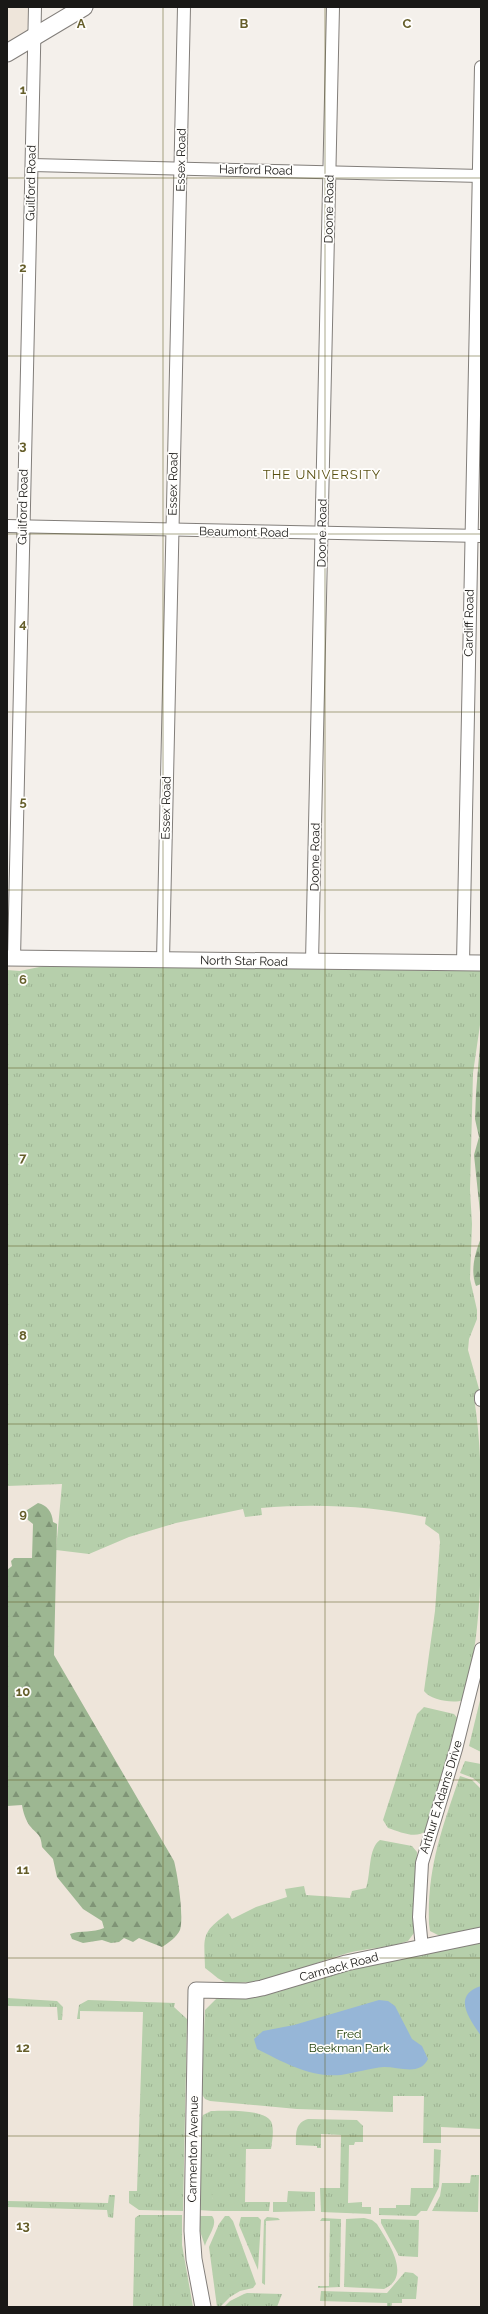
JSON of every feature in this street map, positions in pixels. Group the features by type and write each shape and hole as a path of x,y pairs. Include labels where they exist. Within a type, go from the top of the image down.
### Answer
{"main road":[{"path":"7,53 84,7"}],"street":[{"name":"Guilford Road","path":"10,958 23,526 35,7"},
{"name":"Essex Road","path":"164,960 184,7"},
{"name":"Doone Road","path":"312,962 333,7"},
{"name":"Cardiff Road","path":"463,963 476,536 481,67"},
{"name":"Harford Road","path":"32,165 479,176"},
{"name":"Beaumont Road","path":"7,526 476,536"},
{"name":"North Star Road","path":"10,958 481,963"},
{"name":"Arthur E Adams Drive","path":"422,1948 419,1916 422,1863 458,1742 481,1649"},
{"name":"Carmack Road","path":"196,1990 246,1991 262,1988 346,1963 481,1935"},
{"name":"Carmenton Avenue","path":"196,1990 192,2231 195,2266 203,2307"}],"shaded area":[{"path":"7,7 30,7 27,31 7,43"},
{"path":"7,958 481,963 481,2307 7,2307"}],"green space":[{"path":"44,966 481,971 481,1018 473,1073 470,1190 472,1224 470,1279 477,1310 477,1319 469,1339 468,1350 481,1396 474,1398 480,1461 481,1570 473,1657 463,1700 454,1702 437,1699 431,1697 424,1691 435,1611 440,1542 439,1534 425,1524 426,1517 385,1510 344,1506 282,1506 261,1508 262,1515 245,1517 243,1509 176,1523 129,1537 89,1554 56,1550 62,1484 7,1486 7,970 20,971"},
{"path":"481,1032 481,1222 474,1155 479,1137 475,1119"},
{"path":"481,1238 481,1284 476,1286 473,1268"},
{"path":"38,1503 44,1505 52,1515 53,1522 57,1524 54,1655 174,1861 180,1896 181,1924 177,1935 162,1947 139,1938 133,1942 124,1938 119,1942 111,1943 102,1940 83,1943 72,1939 70,1934 104,1928 102,1921 83,1909 57,1877 53,1859 42,1847 40,1837 29,1824 22,1805 7,1806 7,1570 12,1566 11,1561 14,1558 32,1558 33,1524 28,1520 24,1512"},
{"path":"481,1696 481,1752 469,1746"},
{"path":"424,1707 454,1714 459,1720 427,1830 423,1833 413,1835 388,1828 383,1820 417,1714"},
{"path":"465,1761 481,1764 481,1785 473,1778 460,1773"},
{"path":"460,1776 472,1780 481,1789 481,1930 440,1936 430,1931 430,1885 437,1848"},
{"path":"380,1840 412,1846 417,1852 414,1933 408,1941 348,1953 277,1977 248,1982 228,1983 218,1978 205,1968 204,1948 206,1936 213,1925 228,1913 232,1919 256,1907 287,1897 285,1889 304,1886 306,1895 350,1898 352,1891 366,1888 373,1849"},
{"name":"Fred Beekman Park","path":"481,1942 481,2129 441,2127 441,2143 423,2143 424,2096 393,2096 393,2112 297,2109 210,2101 205,2099 201,2093 205,2010 218,1997 278,1992 359,1965"},
{"path":"7,1998 57,2001 63,2007 62,2020 58,2020 57,2007 7,2006"},
{"path":"88,2000 175,2003 174,2007 187,2019 183,2211 139,2210 129,2203 129,2191 137,2191 143,2012 80,2011 80,2019 77,2019 79,2005"},
{"path":"211,2111 255,2113 263,2115 269,2119 272,2124 273,2137 271,2149 246,2149 245,2202 270,2202 269,2211 213,2211 213,2199 199,2176 200,2123 203,2115"},
{"path":"308,2119 357,2120 363,2126 363,2142 355,2142 354,2145 349,2145 348,2203 362,2202 362,2207 371,2207 371,2214 321,2212 320,2188 340,2188 341,2135 321,2134 321,2148 317,2148 317,2146 296,2145 296,2133 298,2126"},
{"path":"434,2149 441,2150 439,2187 427,2211 421,2211 416,2216 379,2215 379,2208 396,2208 396,2205 410,2205 411,2188 433,2188"},
{"path":"471,2175 479,2175 478,2212 432,2211 440,2196 442,2183 470,2183"},
{"path":"199,2176 208,2181 213,2199 213,2211 198,2210"},
{"path":"288,2191 315,2192 315,2211 273,2212 273,2202 287,2202"},
{"path":"109,2195 115,2195 113,2218 108,2217 107,2210 7,2207 7,2201 108,2203"},
{"path":"139,2215 182,2215 182,2245 193,2307 133,2307 135,2218"},
{"path":"198,2216 212,2216 214,2219 213,2227 205,2246 199,2228"},
{"path":"225,2216 229,2216 233,2221 256,2284 253,2288 240,2291 230,2297 220,2307 217,2307 209,2247 219,2224"},
{"path":"241,2217 258,2217 261,2220 258,2270 239,2225"},
{"path":"267,2217 278,2218 280,2220 266,2221 265,2285 262,2283 264,2220"},
{"path":"322,2218 341,2219 340,2287 318,2288 318,2286 329,2286 330,2221 320,2221"},
{"path":"364,2218 372,2220 377,2224 395,2258 397,2276 392,2283 384,2289 344,2287 346,2219"},
{"path":"381,2219 419,2220 418,2257 399,2256 381,2223"},
{"path":"405,2272 413,2273 418,2277 416,2299 402,2299 402,2303 392,2303 391,2307 387,2307 387,2303 320,2301 321,2291 387,2293"},
{"path":"244,2294 282,2294 277,2307 224,2307 230,2301"}],"water":[{"path":"481,1986 481,2036 468,2015 465,2002 467,1996 472,1990"},
{"path":"379,2000 388,2001 395,2006 412,2039 422,2046 428,2059 420,2067 415,2069 384,2067 373,2068 341,2075 319,2074 298,2068 257,2049 254,2039 263,2031 294,2025"}],"district":[{"name":"THE UNIVERSITY","path":"322,474"}]}
